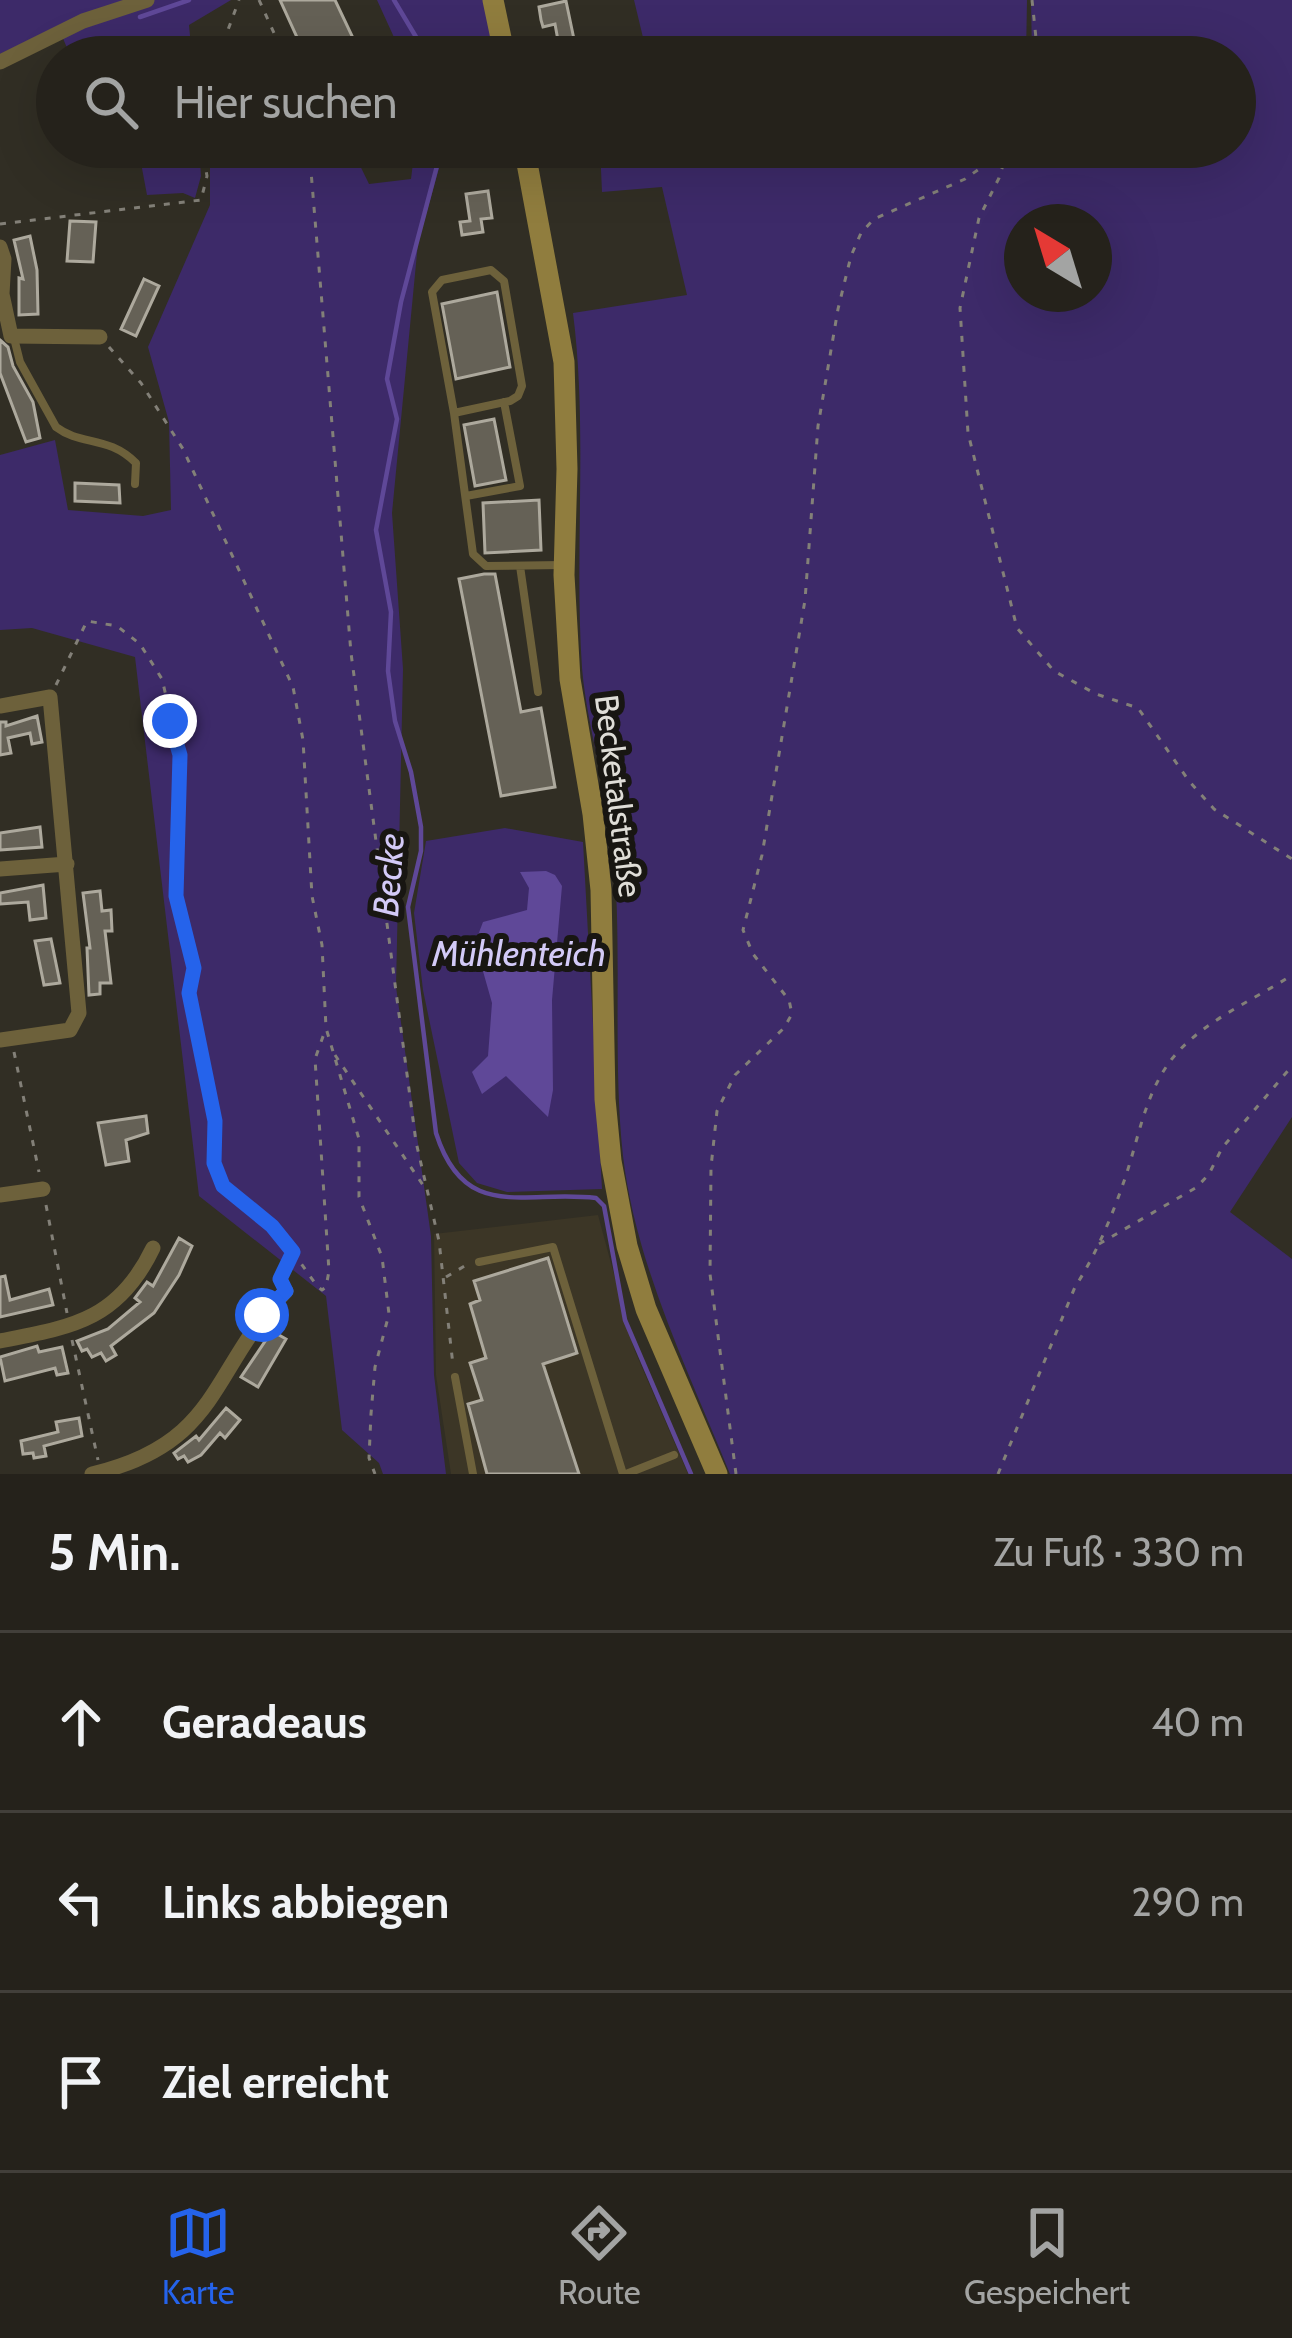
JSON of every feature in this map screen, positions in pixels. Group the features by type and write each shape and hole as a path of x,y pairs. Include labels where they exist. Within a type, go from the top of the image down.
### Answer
{"main road":[{"path":"494,0 501,36"},
{"name":"Becketalstraße","path":"528,168 564,362 564,565 570,679 601,890 605,1099 611,1161 627,1246 646,1309 717,1474"}],"street":[{"path":"53,36 147,0"},
{"path":"0,62 36,44"},
{"path":"0,247 2,294 14,336 100,337"},
{"path":"0,706 50,697 79,1013 70,1030 6,1039"},
{"path":"0,869 68,865"},
{"path":"0,1195 43,1189"},
{"path":"0,1341 69,1328 102,1312 127,1288 153,1249"},
{"path":"96,1473 138,1461 176,1438 209,1405 262,1315 286,1291"}],"lane":[{"path":"454,412 504,402 518,396 522,386 504,281 491,270 442,280 432,292 473,554 486,566 564,565"},
{"path":"14,336 20,362 56,427 65,434 101,440 128,455 136,463 135,484"},
{"path":"466,496 520,486 504,402"},
{"path":"520,566 538,692"},
{"path":"478,1262 554,1247 624,1474 674,1455"},
{"path":"454,1377 473,1474"}],"path":[{"path":"226,36 239,0"},
{"path":"259,0 275,36"},
{"path":"1032,0 1036,36"},
{"path":"0,224 202,200 206,168"},
{"path":"311,168 351,653 416,1142 444,1278 454,1377"},
{"path":"736,1474 710,1274 711,1167 717,1111 735,1076 792,1014 789,1000 753,954 743,931 766,834 805,600 818,426 838,309 851,256 861,233 874,219 980,168"},
{"path":"1002,168 979,218 960,308 968,433 1017,628 1054,671 1096,694 1138,708 1189,782 1214,808 1292,859"},
{"path":"100,337 141,383 183,449 285,663 303,740 326,1028 359,1138 359,1197 382,1257 388,1314 375,1367 369,1458 374,1474"},
{"path":"50,697 87,621 117,626 140,644 162,679 180,755 176,896 194,968 189,993 215,1121 214,1163 223,1186 272,1226 322,1290 329,1271 315,1059 326,1028"},
{"path":"998,1474 1123,1184 1144,1112 1176,1055 1206,1027 1292,975"},
{"path":"6,1039 43,1189 96,1473"},
{"path":"334,1054 428,1192"},
{"path":"1097,1245 1197,1187 1222,1148 1292,1066"},
{"path":"286,1291 280,1279 293,1252"},
{"path":"444,1278 478,1262"}],"shaded area":[{"path":"0,0 231,0 189,25 190,36 62,36 58,27 0,54"},
{"path":"377,0 485,0 491,36 393,36"},
{"path":"634,0 1027,0 1026,36 643,36"},
{"path":"1031,0 1292,0 1292,1117 1230,1212 1292,1259 1292,1474 730,1474 652,1278 630,1197 618,1079 613,847 582,668 580,402 573,313 687,295 662,187 602,192 601,168 1256,168 1256,36 1032,36"},
{"path":"142,168 200,168 195,198 183,193 147,195"},
{"path":"210,168 361,168 369,184 411,179 412,168 439,168 418,243 392,513 403,669 396,987 431,1236 434,1375 446,1474 383,1474 379,1463 342,1430 326,1296 199,1196 135,657 32,628 0,630 0,455 55,440 68,510 143,516 171,510 169,422 148,347 210,205"},
{"path":"505,828 583,842 602,1189 507,1192 477,1183 459,1163 423,990 414,913 426,841"},
{"path":"598,1215 634,1349 688,1474 451,1474 436,1375 434,1234"}],"water":[{"name":"Mühlenteich","path":"546,871 562,886 548,1117 506,1076 482,1094 472,1072 488,1056 492,1003 475,943 483,922 527,910 529,888 520,872"}],"building":[{"path":"280,0 335,0 352,36 296,36"},
{"path":"566,1 574,36 557,36 555,24 543,27 539,7"},
{"path":"488,191 492,218 481,219 483,232 462,235 460,222 470,221 466,194"},
{"path":"70,221 96,222 93,262 67,261"},
{"path":"30,236 38,314 19,315 19,278 23,279 14,240"},
{"path":"144,279 159,286 136,336 121,329"},
{"path":"497,292 510,367 456,379 442,304"},
{"path":"0,340 8,347 33,402 40,438 26,442 0,373"},
{"path":"494,419 506,480 475,486 464,425"},
{"path":"75,483 119,485 120,503 75,501"},
{"path":"539,500 541,550 485,553 483,503"},
{"path":"495,574 521,712 541,708 555,787 501,796 459,579"},
{"path":"37,716 42,742 32,744 30,733 8,738 11,753 0,755 0,722 6,726"},
{"path":"40,827 42,847 0,850 0,833"},
{"path":"43,885 46,918 30,920 28,902 0,904 0,893"},
{"path":"100,891 102,911 111,910 112,931 105,931 111,983 100,983 100,994 89,995 90,948 83,893"},
{"path":"51,939 60,983 44,985 35,941"},
{"path":"146,1116 148,1133 126,1140 129,1161 106,1165 98,1123"},
{"path":"179,1238 192,1246 154,1313 111,1346 116,1355 106,1361 101,1353 92,1357 87,1349 82,1351 77,1341 108,1329 140,1302 135,1298 147,1282 153,1286"},
{"path":"548,1258 577,1353 543,1364 579,1474 487,1474 468,1404 482,1400 470,1363 486,1358 470,1304 480,1300 474,1281"},
{"path":"5,1276 10,1300 49,1289 53,1305 0,1317 0,1277"},
{"path":"272,1331 286,1339 258,1387 241,1377"},
{"path":"37,1346 39,1352 62,1347 68,1373 57,1375 55,1368 5,1381 0,1357"},
{"path":"226,1408 240,1420 225,1438 220,1433 188,1462 184,1456 178,1459 174,1453 196,1436 199,1440"},
{"path":"79,1418 82,1436 44,1446 46,1456 23,1454 21,1441 58,1432 56,1422"}],"waterway":[{"path":"140,17 189,0"},
{"name":"Becke","path":"394,0 415,36"},
{"name":"Becke","path":"436,168 401,302 387,379 397,419 376,530 391,612 388,671 395,721 421,827 421,851 408,907 436,1133 448,1162 463,1180 481,1191 500,1196 596,1198 604,1206 625,1320 691,1474"}],"route":[{"path":"170,721 180,755 176,896 194,968 189,993 215,1121 214,1163 223,1186 272,1226 293,1252 280,1279 286,1291 262,1315"}]}
